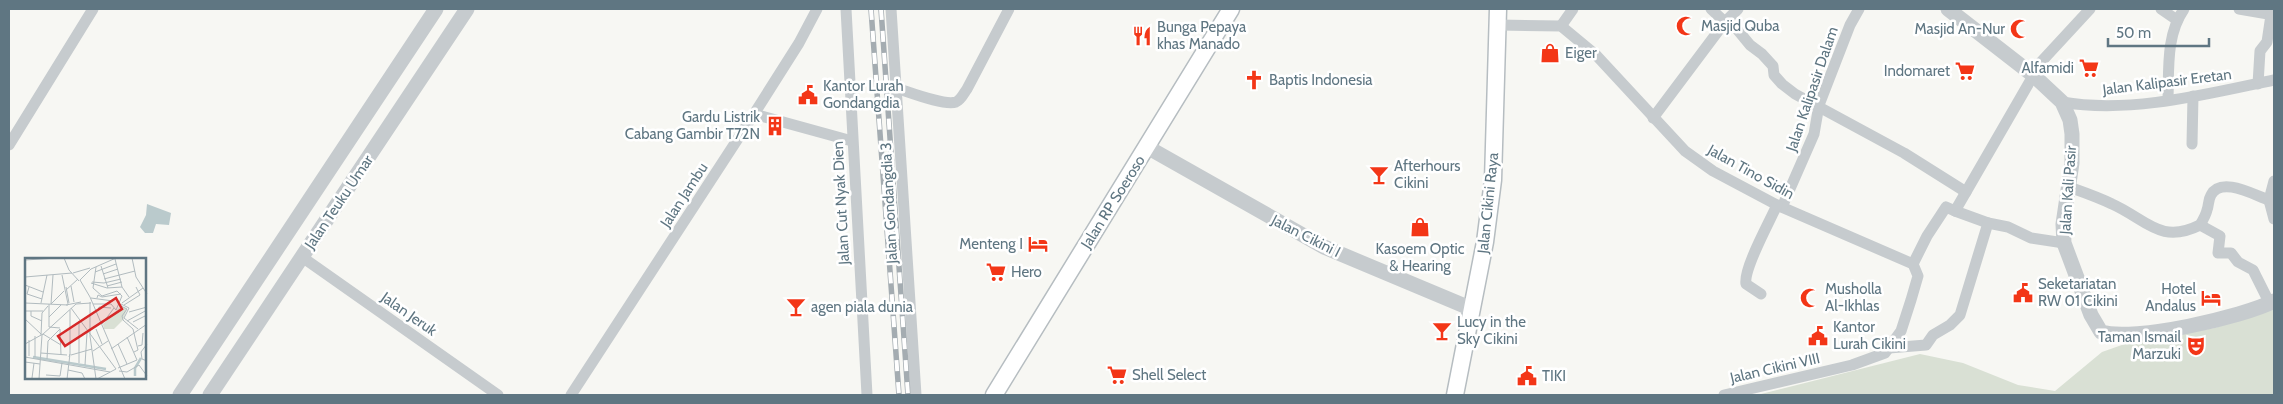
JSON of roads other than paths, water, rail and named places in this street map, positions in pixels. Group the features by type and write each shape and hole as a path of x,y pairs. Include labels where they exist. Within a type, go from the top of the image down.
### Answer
{"main road":[{"name":"Jalan RP Soeroso","path":"994,395 1231,9"},
{"name":"Jalan Cikini Raya","path":"1455,395 1485,242 1493,180 1498,17"}],"street":[{"path":"9,145 93,9"},
{"name":"Jalan Teuku Umar","path":"210,395 467,9"},
{"name":"Jalan Jambu","path":"571,395 754,114 799,43 817,9"},
{"name":"Jalan Cut Nyak Dien","path":"846,9 866,395"},
{"name":"Jalan Gondangdia 3","path":"891,9 916,395"},
{"path":"896,88 939,101 955,102 967,89 1009,9"},
{"path":"1498,17 1561,26 1572,9"},
{"path":"1711,9 1725,22 1736,28 1762,54 1772,66 1774,75 1782,84 1810,104 1819,105 1904,153 1966,192"},
{"path":"1653,118 1725,22 1738,9"},
{"name":"Jalan Kalipasir Dalam","path":"1761,294 1746,284 1745,278 1751,260 1814,134 1819,105 1850,25 1859,9"},
{"path":"1956,210 2034,74 2049,52 2090,9"},
{"path":"2161,9 2177,20"},
{"path":"2168,99 2170,46 2177,20 2184,9"},
{"path":"2239,9 2268,14 2266,42 2260,52 2258,84"},
{"path":"435,10 456,26"},
{"name":"Jalan Teuku Umar","path":"180,395 435,10"},
{"name":"Jalan Kali Pasir","path":"1959,11 2034,74 2062,102 2070,120 2072,134 2063,224 2064,243 2096,326 2102,332 2111,335 2166,330 2212,321 2272,302"},
{"name":"Jalan Tino Sidin","path":"1561,26 1596,55 1685,151 1713,171 1779,206 1913,264"},
{"name":"Jalan Kalipasir Eretan","path":"2062,102 2081,105 2120,106 2193,96 2274,80"},
{"path":"2192,144 2193,96"},
{"path":"754,114 852,141"},
{"name":"Jalan Cikini I","path":"1147,147 1324,247 1472,309"},
{"path":"2274,181 2269,200 2274,219"},
{"path":"2068,187 2113,204 2163,232 2173,234 2200,225 2207,211 2209,197 2215,188 2220,186 2230,186 2269,200"},
{"path":"1889,348 1901,331 1918,276 1913,264 1926,236 1946,207 1988,223 2008,228 2031,238 2064,243"},
{"path":"298,217 319,231"},
{"path":"1889,348 1926,345 1933,335 1956,320 1960,315 1973,267 1988,223"},
{"path":"2200,225 2220,236 2218,253 2231,253 2238,262 2253,270 2272,302"},
{"name":"Jalan Jeruk","path":"302,256 498,395"},
{"name":"Jalan Cikini VIII","path":"1724,395 1852,365 1877,357 1889,348"}],"railway":[{"path":"871,9 899,395"},
{"path":"881,9 908,395"}],"place":[{"name":"Masjid Quba","path":"1686,26"},
{"name":"Masjid An-Nur","path":"2020,29"},
{"name":"Bunga Pepaya khas Manado","path":"1142,36"},
{"name":"Eiger","path":"1550,53"},
{"name":"Alfamidi","path":"2089,68"},
{"name":"Indomaret","path":"1965,71"},
{"name":"Baptis Indonesia","path":"1254,80"},
{"name":"Kantor Lurah Gondangdia","path":"808,95"},
{"name":"Gardu Listrik Cabang Gambir T72N","path":"775,126"},
{"name":"Afterhours Cikini","path":"1379,175"},
{"name":"Kasoem Optic & Hearing","path":"1420,227"},
{"name":"Menteng I","path":"1038,244"},
{"name":"Hero","path":"996,272"},
{"name":"Seketariatan RW 01 Cikini","path":"2023,293"},
{"name":"Musholla Al-Ikhlas","path":"1810,298"},
{"name":"Hotel Andalus","path":"2211,298"},
{"name":"agen piala dunia","path":"796,307"},
{"name":"Lucy in the Sky Cikini","path":"1442,331"},
{"name":"Kantor Lurah Cikini","path":"1818,336"},
{"name":"Taman Ismail Marzuki","path":"2196,346"},
{"name":"Shell Select","path":"1117,375"},
{"name":"TIKI","path":"1527,376"}]}
